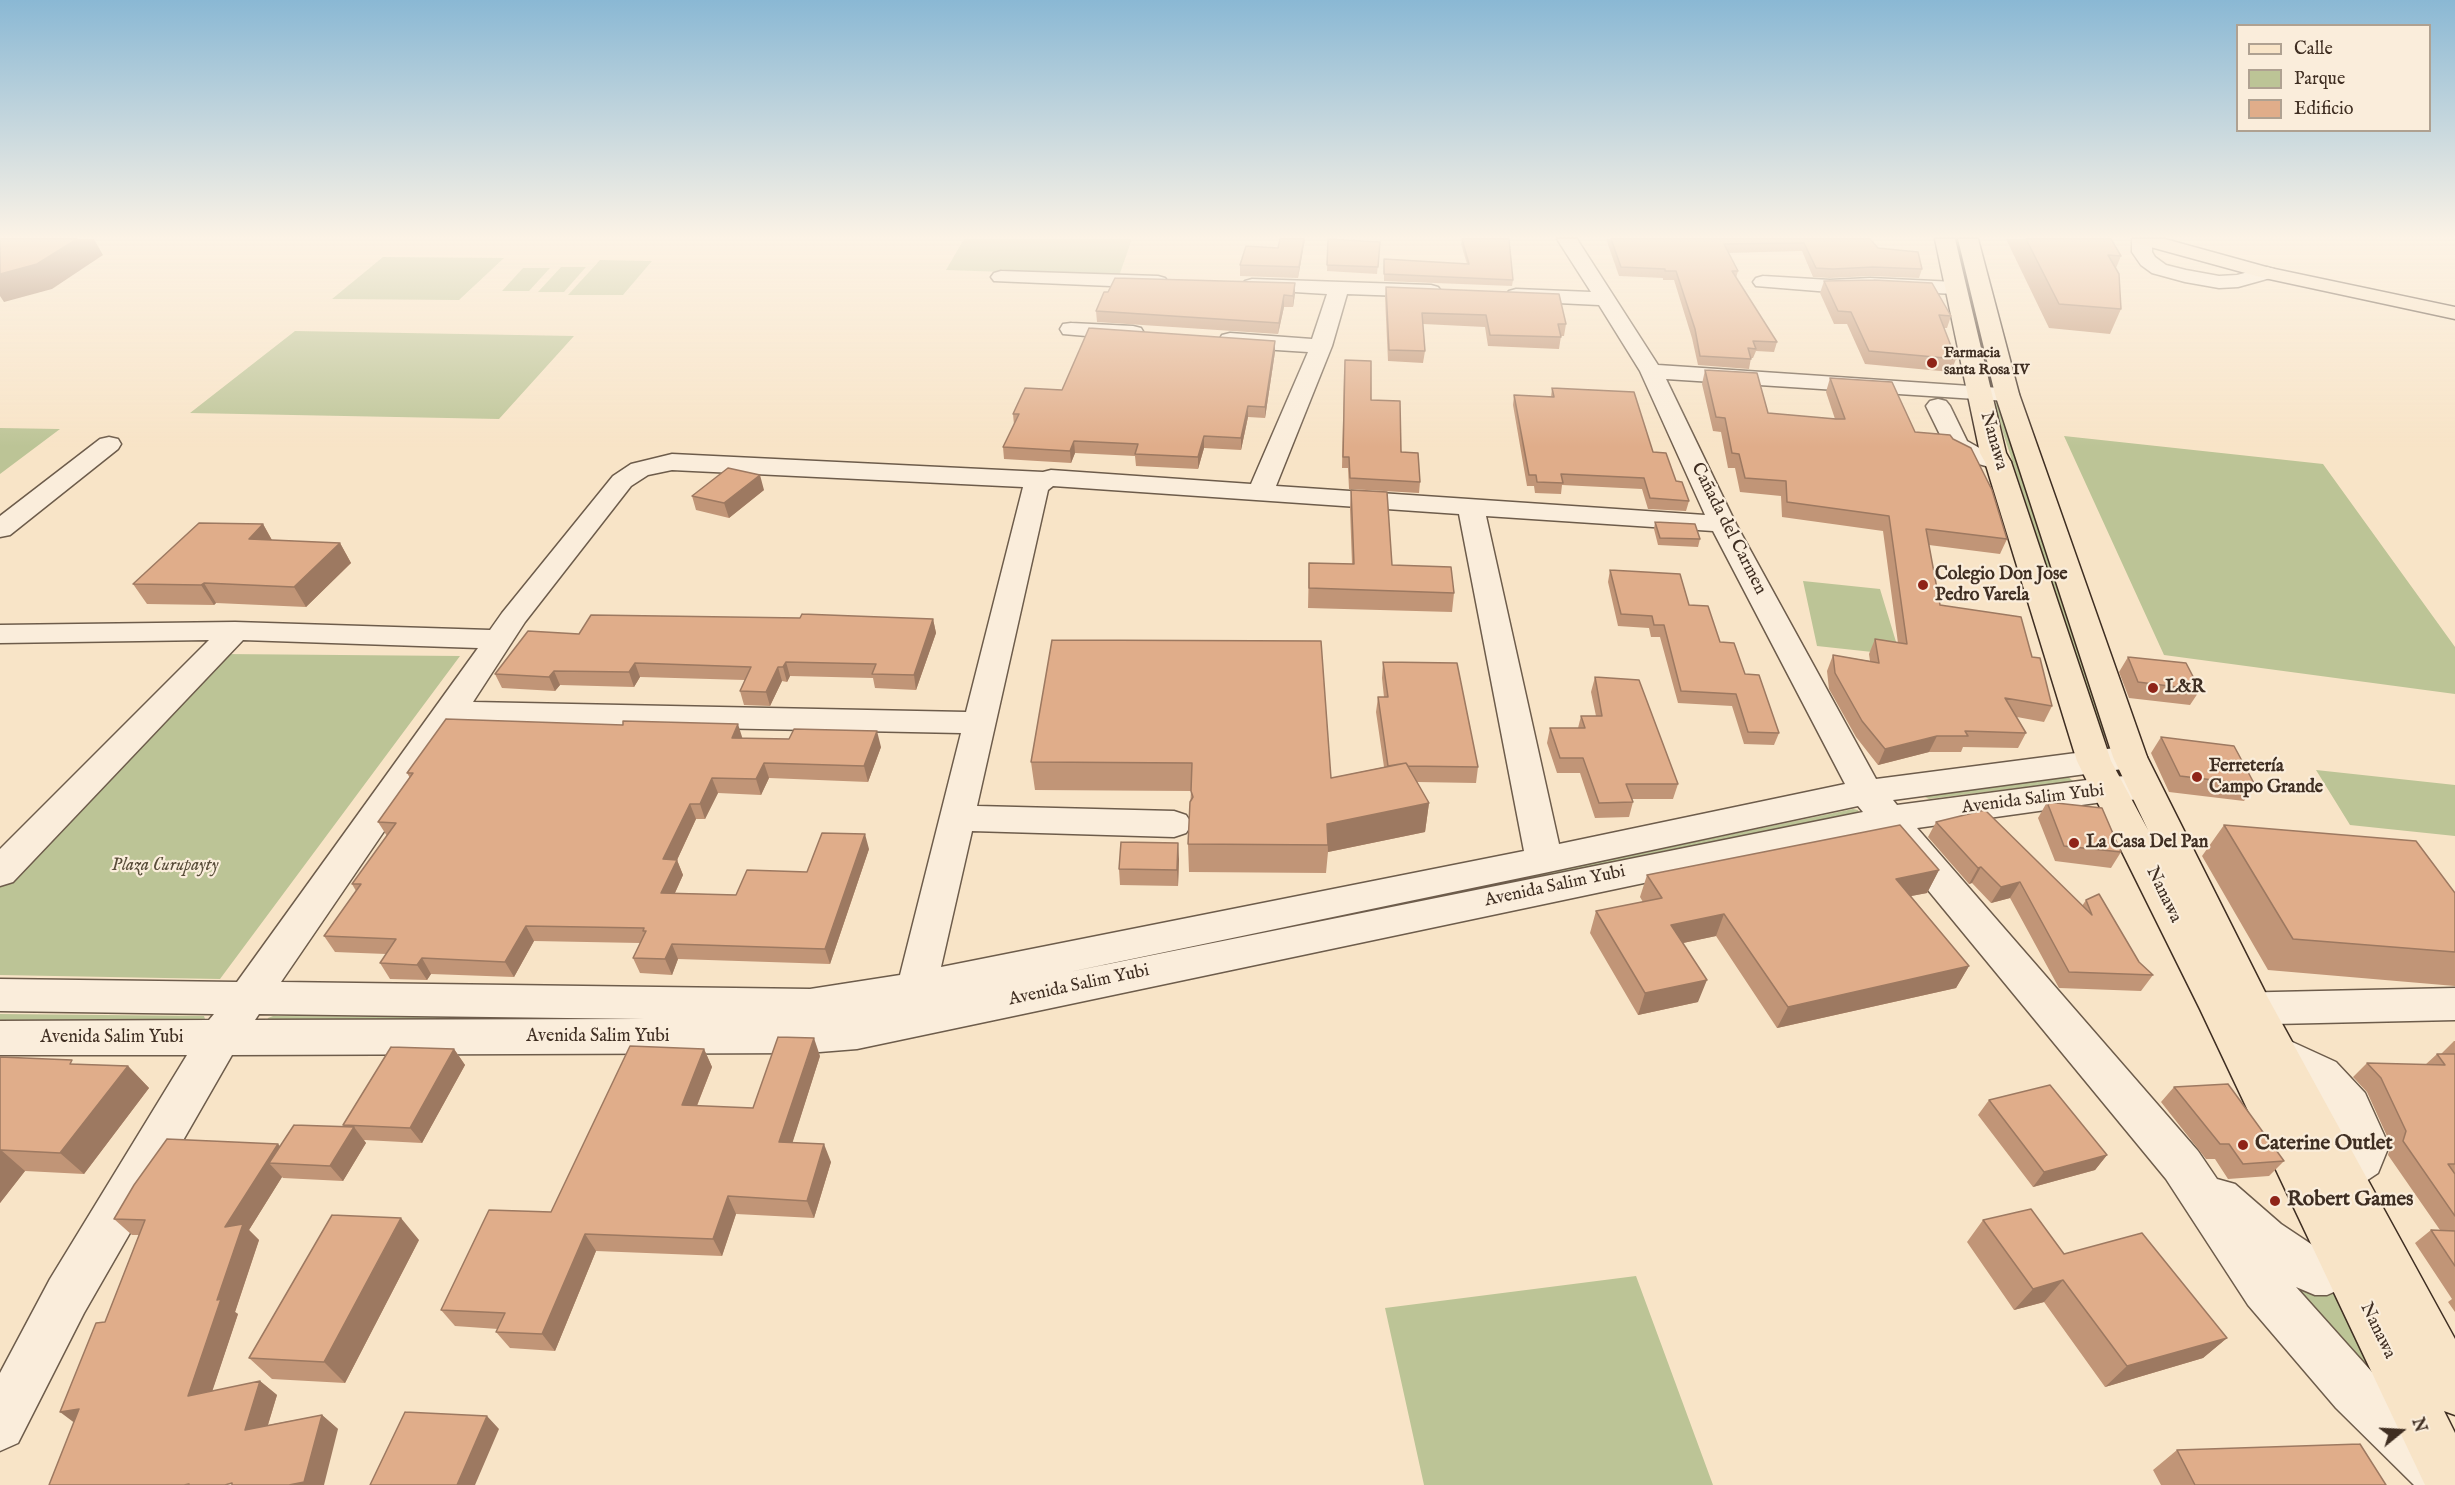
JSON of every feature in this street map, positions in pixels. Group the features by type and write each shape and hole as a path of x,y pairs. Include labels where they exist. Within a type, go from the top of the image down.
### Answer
{"main road":[{"name":"Nanawa","path":"1961,308 1996,458 2120,774 2237,1009 2339,1252 2452,1485"},
{"name":"Nanawa","path":"1982,308 1990,328 2007,394 2120,774"},
{"path":"2433,308 2455,313"},
{"name":"Nanawa","path":"2237,1009 2277,1052"},
{"path":"2341,1173 2455,1390"}],"street":[{"path":"1260,494 1321,346 1333,308"},
{"name":"Cañada del Carmen","path":"1610,308 1651,371 1723,524 1877,805 2182,1165"},
{"path":"1964,324 1990,328"},
{"path":"1071,329 1154,335"},
{"path":"1214,339 1321,346"},
{"path":"1651,371 1905,387 1908,394 1918,403 1980,392 2007,394"},
{"path":"1938,398 1957,446 1974,455 2028,459"},
{"path":"0,529 109,444"},
{"path":"0,1425 67,1296 219,1039 500,640 512,619 621,481 640,469 672,462 1044,480 1051,478 1723,524"},
{"path":"913,1005 978,723 1036,487 1044,480"},
{"path":"1471,508 1544,860"},
{"path":"0,634 222,631 500,640"},
{"path":"0,840 222,631"},
{"path":"0,872 222,631"},
{"path":"448,712 978,723"},
{"name":"Avenida Salim Yubi","path":"0,1038 807,1036 857,1032 913,1005 1544,860 1877,805 2120,774"},
{"name":"Avenida Salim Yubi","path":"0,995 246,1000 913,1005 1877,805"},
{"path":"957,818 1174,824"},
{"path":"2237,1009 2455,1004"},
{"path":"2277,1052 2320,1075 2350,1106 2367,1146 2362,1159 2341,1173"},
{"path":"2182,1165 2265,1240 2315,1272 2327,1272 2335,1268 2339,1252"},
{"path":"2182,1165 2265,1288 2354,1390 2452,1485"}],"green space":[{"path":"1971,308 1974,308 1992,385 1989,384"},
{"path":"295,331 574,336 499,419 190,413"},
{"path":"1993,402 1999,403 2108,738 2102,736"},
{"path":"0,428 60,429 0,474"},
{"path":"2064,436 2323,464 2455,647 2455,694 2164,655"},
{"path":"1803,581 1880,589 1900,655 1817,646"},
{"name":"Plaza Curupayty","path":"222,654 460,656 220,979 0,975 0,872"},
{"path":"2316,770 2455,785 2455,836 2350,825"},
{"path":"2067,776 2073,781 1929,799 1923,796"},
{"path":"1853,809 1858,810 1859,813 978,991"},
{"path":"869,1010 872,1012 869,1017 793,1027 266,1023 268,1018 273,1016 794,1019"},
{"path":"0,1014 204,1016 205,1019 201,1023 0,1021"},
{"path":"2265,1252 2337,1291 2393,1413"},
{"path":"1636,1276 1713,1485 1424,1485 1385,1308"}],"building":[{"path":"1097,308 1282,308 1279,323 1096,311"},
{"path":"1387,308 1562,308 1566,324 1558,324 1561,337 1490,335 1486,315 1422,313 1425,351 1389,350"},
{"path":"1688,308 1756,308 1777,342 1753,341 1756,349 1748,348 1751,359 1700,356"},
{"path":"1837,308 1947,308 1951,316 1939,315 1956,359 1869,351 1851,312 1838,311"},
{"path":"1089,328 1275,341 1265,407 1248,406 1241,438 1204,436 1198,457 1135,454 1138,444 1074,441 1070,451 1003,447 1019,414 1013,414 1025,388 1062,390"},
{"path":"1345,360 1371,361 1371,400 1400,401 1401,452 1418,453 1420,482 1350,478 1349,457 1343,457"},
{"path":"1705,370 1757,373 1768,413 1836,419 1845,419 1830,378 1892,382 1915,432 1950,435 1953,439 1971,448 1992,490 2007,539 1926,529 1940,605 2021,617 2032,657 2040,658 2052,706 2005,698 2026,733 1965,731 1968,736 1937,736 1885,749 1862,721 1835,673 1833,655 1879,663 1875,639 1907,644 1889,516 1787,502 1786,481 1745,478 1739,454 1732,453 1725,418 1716,417"},
{"path":"1552,388 1634,392 1653,452 1666,453 1676,481 1682,482 1689,501 1650,498 1644,478 1561,474 1563,483 1537,482 1536,475 1529,475 1514,395 1554,397"},
{"path":"728,468 760,475 724,503 692,496"},
{"path":"1351,490 1387,492 1392,565 1451,567 1454,593 1309,588 1309,563 1354,564"},
{"path":"1655,522 1695,524 1700,539 1660,538"},
{"path":"199,523 263,524 249,539 340,543 294,587 204,583 201,585 133,584"},
{"path":"1610,570 1680,574 1689,605 1708,606 1720,642 1734,643 1745,674 1759,675 1779,733 1748,732 1736,694 1681,691 1664,625 1654,625 1652,616 1621,614"},
{"path":"802,614 933,619 914,675 872,674 876,664 786,662 783,667 778,667 766,692 740,691 751,667 635,663 629,672 554,671 549,677 495,674 528,631 579,634 591,615 800,618"},
{"path":"1052,640 1321,641 1331,778 1406,763 1429,803 1327,824 1328,845 1188,844 1190,802 1193,797 1191,791 1192,763 1031,762"},
{"path":"2128,657 2186,663 2200,690 2138,682"},
{"path":"1383,662 1457,663 1478,767 1408,766 1406,763 1388,766 1378,697 1388,697"},
{"path":"1595,677 1639,680 1678,784 1626,784 1633,802 1599,803 1583,758 1560,758 1550,728 1585,728 1581,716 1602,716"},
{"path":"446,719 623,725 623,721 738,724 732,738 789,739 794,729 877,731 864,766 764,763 756,779 712,778 700,804 690,804 663,859 677,860 661,893 736,895 747,870 807,872 822,833 865,834 825,949 672,944 665,959 633,958 646,931 643,931 644,928 526,926 505,962 422,958 417,965 380,963 396,939 324,936 361,884 352,884 396,823 378,822 413,773 407,773"},
{"path":"2161,737 2234,746 2255,785 2180,776"},
{"path":"2047,802 2102,808 2121,852 2064,846"},
{"path":"1985,810 2092,915 2086,900 2099,894 2139,962 2153,975 2069,972 2020,882 2001,887 1981,867 1978,868 1936,822"},
{"path":"1900,825 1939,870 1896,879 1969,966 1788,1007 1724,914 1671,925 1707,980 1645,993 1596,911 1662,898 1647,875"},
{"path":"2224,825 2416,841 2455,893 2455,952 2293,939"},
{"path":"1121,842 1178,843 1177,870 1119,869"},
{"path":"778,1037 814,1038 779,1142 824,1144 807,1201 728,1196 713,1239 585,1234 542,1334 496,1332 505,1313 441,1310 489,1210 551,1212 630,1046 704,1049 682,1105 753,1108"},
{"path":"391,1047 454,1049 410,1128 343,1125"},
{"path":"2437,1054 2455,1054 2455,1164 2448,1164 2455,1174 2455,1216 2403,1141 2406,1131 2381,1078 2367,1063 2445,1065"},
{"path":"0,1057 72,1060 70,1064 128,1066 60,1153 0,1151"},
{"path":"2228,1084 2284,1161 2243,1164 2229,1144 2220,1144 2174,1087"},
{"path":"2050,1085 2107,1155 2044,1172 1989,1100"},
{"path":"294,1125 354,1127 330,1166 269,1163"},
{"path":"167,1139 278,1144 225,1227 243,1224 217,1300 221,1299 188,1396 260,1381 245,1430 322,1415 304,1482 289,1485 232,1485 232,1483 225,1485 49,1485 79,1409 60,1412 96,1323 105,1322 145,1220 114,1219 134,1185"},
{"path":"2031,1209 2064,1254 2142,1233 2227,1338 2127,1366 2063,1280 2033,1289 1983,1220"},
{"path":"332,1215 401,1218 324,1362 249,1358"},
{"path":"2431,1230 2455,1231 2455,1266"},
{"path":"405,1412 487,1416 457,1485 370,1485"},
{"path":"2360,1444 2386,1485 2195,1485 2177,1450"}],"place":[{"name":"Farmacia santa Rosa IV","path":"1932,363"},
{"name":"Colegio Don Jose Pedro Varela","path":"1923,585"},
{"name":"L&R","path":"2153,688"},
{"name":"Ferretería Campo Grande","path":"2197,777"},
{"name":"La Casa Del Pan","path":"2074,843"},
{"name":"Caterine Outlet","path":"2243,1145"},
{"name":"Robert Games","path":"2275,1201"}]}
